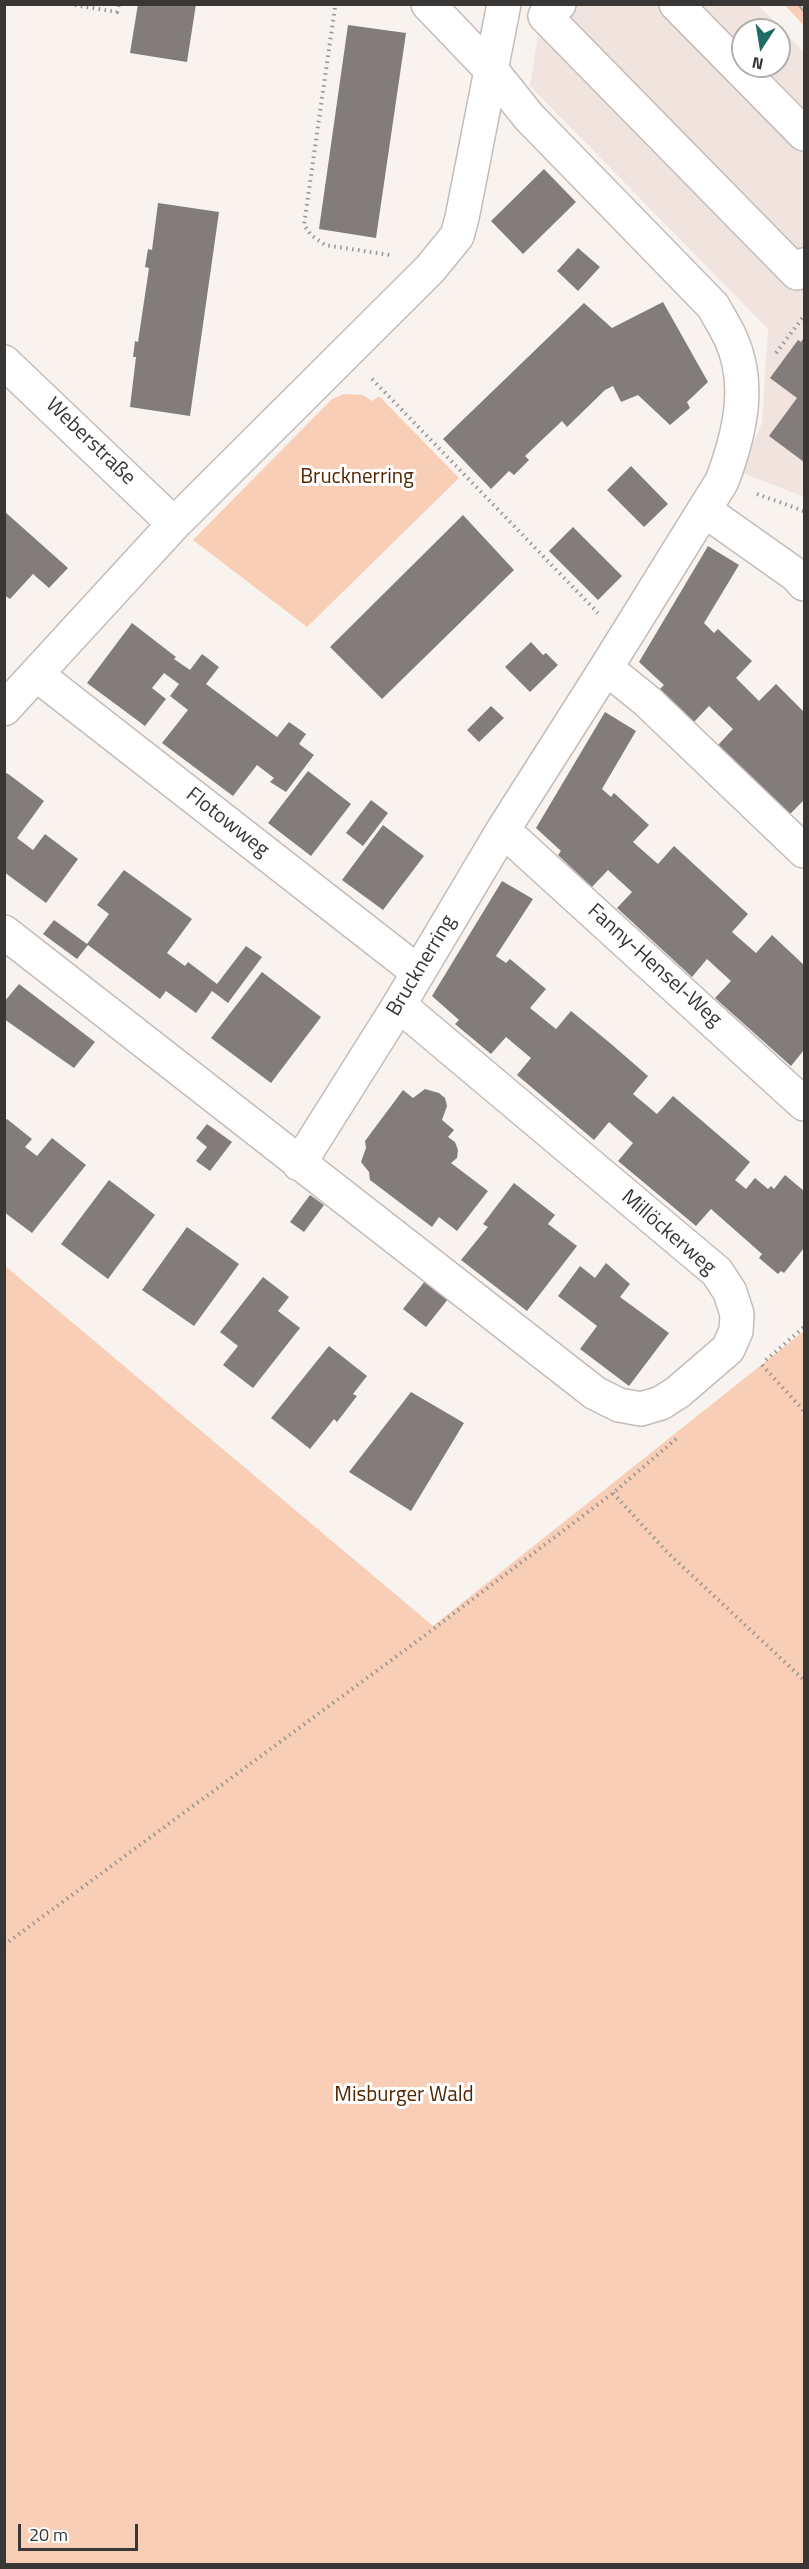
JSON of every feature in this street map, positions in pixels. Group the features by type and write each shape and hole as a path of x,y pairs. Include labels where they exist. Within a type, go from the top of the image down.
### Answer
{"street":[{"name":"Brucknerring","path":"298,1164 399,1005 502,830 722,481 735,448 742,411 740,371 732,341 713,306 528,117 493,72 428,4"},
{"path":"4,709 174,524 430,269 457,236 493,72 504,4"},
{"path":"513,4 552,10 796,273 804,265"},
{"path":"676,4 804,134"},
{"name":"Weberstraße","path":"4,362 174,524"},
{"path":"704,510 796,575 804,584"},
{"path":"606,668 647,701 804,851"},
{"name":"Flotowweg","path":"36,674 418,972"},
{"name":"Fanny-Hensel-Weg","path":"502,830 804,1104"},
{"path":"4,932 298,1164"},
{"name":"Millöckerweg","path":"298,1164 595,1393 619,1405 641,1409 661,1402 678,1392 728,1349 735,1330 737,1314 730,1292 717,1272 399,1005"}],"path":[{"path":"69,4 117,12 118,4"},
{"path":"339,4 335,7 304,225 311,235 325,245 391,256"},
{"path":"346,351 624,639"},
{"path":"752,492 804,511"},
{"path":"752,1372 804,1327"},
{"path":"761,1365 804,1411"},
{"path":"5,1944 401,1653 614,1493 685,1431"},
{"path":"614,1493 667,1552 804,1680"}],"shaded area":[{"path":"543,5 758,5 771,18 731,18 731,78 791,78 791,39 804,52 804,497 740,472 762,423 768,329 530,86"}],"green space":[{"path":"785,5 804,5 804,26"},
{"name":"Brucknerring","path":"344,394 363,395 372,401 379,396 459,478 307,627 193,540 332,399"},
{"name":"Misburger Wald","path":"4,1265 433,1626 804,1331 804,2564 5,2564"}],"building":[{"path":"138,4 196,4 187,62 130,53"},
{"path":"348,25 406,33 376,238 319,229"},
{"path":"544,169 576,202 523,254 491,221"},
{"path":"158,203 219,212 190,416 130,407 136,357 133,357 135,341 138,342 149,268 145,267 148,249 152,250"},
{"path":"578,248 600,267 578,291 557,271"},
{"path":"663,302 708,382 687,402 690,408 670,425 638,395 621,402 613,386 605,390 567,427 562,421 525,456 529,460 514,475 509,471 491,489 443,439 584,303 612,328"},
{"path":"804,337 804,462 769,436 797,398 770,378 798,340 801,342"},
{"path":"631,466 668,504 644,527 607,490"},
{"path":"4,511 68,568 49,588 33,574 10,599 4,595"},
{"path":"463,515 514,570 382,699 330,647"},
{"path":"573,527 622,576 598,600 549,551"},
{"path":"708,546 739,565 704,623 714,633 718,629 752,661 736,678 759,701 776,684 804,712 804,800 790,814 718,745 733,729 709,706 694,722 660,689 664,685 639,662"},
{"path":"132,623 190,670 202,654 219,667 206,684 277,737 289,722 306,734 299,744 314,755 286,792 270,782 274,778 257,765 233,796 162,743 188,710 170,696 179,684 164,673 152,688 166,699 145,726 87,683"},
{"path":"531,642 543,655 546,653 558,665 530,692 505,667"},
{"path":"491,706 504,718 479,742 467,730"},
{"path":"605,712 636,731 602,789 611,797 614,793 649,825 633,842 658,864 674,846 748,914 732,932 756,953 772,935 804,965 804,1050 791,1066 715,998 731,981 707,959 692,977 617,908 632,892 608,870 592,887 558,855 561,851 536,828"},
{"path":"308,771 351,804 311,856 268,823"},
{"path":"7,773 44,801 17,838 33,850 45,834 78,859 46,903 4,872 4,776"},
{"path":"371,800 388,813 363,846 346,833"},
{"path":"383,825 424,856 383,910 342,880"},
{"path":"124,870 192,919 167,953 185,966 188,962 217,984 246,946 262,957 228,1003 212,991 196,1013 166,991 160,999 88,945 77,959 43,934 54,920 87,944 109,914 97,905"},
{"path":"502,881 533,899 496,956 506,963 510,959 546,989 530,1008 556,1029 571,1011 610,1043 648,1076 633,1094 657,1114 673,1096 750,1162 735,1180 746,1189 755,1178 768,1189 771,1186 774,1189 785,1175 804,1191 804,1248 784,1273 781,1271 778,1274 759,1258 762,1254 711,1209 696,1226 618,1161 633,1143 609,1122 594,1140 517,1075 531,1058 506,1037 491,1054 455,1024 459,1020 432,996"},
{"path":"262,972 321,1017 271,1083 211,1038"},
{"path":"19,984 95,1042 74,1068 4,1019 4,1002"},
{"path":"425,1089 439,1093 445,1098 447,1106 442,1120 454,1130 448,1137 455,1142 458,1150 457,1158 451,1163 488,1191 457,1231 439,1217 432,1227 370,1180 369,1172 361,1162 366,1148 365,1141 403,1090 413,1098"},
{"path":"7,1119 32,1139 25,1147 37,1156 52,1138 86,1165 32,1233 4,1212 4,1122"},
{"path":"207,1124 232,1142 210,1171 196,1161 207,1147 196,1138"},
{"path":"109,1180 155,1215 108,1279 61,1244"},
{"path":"514,1183 555,1215 548,1224 577,1246 527,1311 461,1260 488,1227 483,1224"},
{"path":"310,1195 324,1205 304,1232 290,1222"},
{"path":"187,1227 239,1264 194,1326 142,1290"},
{"path":"606,1263 630,1284 620,1297 669,1333 629,1386 580,1349 597,1326 558,1296 580,1266 595,1278"},
{"path":"263,1277 289,1297 278,1311 300,1328 253,1388 223,1365 238,1346 220,1332"},
{"path":"425,1281 448,1299 426,1327 403,1309"},
{"path":"329,1346 367,1376 353,1394 357,1396 337,1422 334,1419 310,1449 271,1418"},
{"path":"411,1392 464,1423 411,1511 349,1472"}],"tram line":[{"path":"798,4 804,12"}]}
